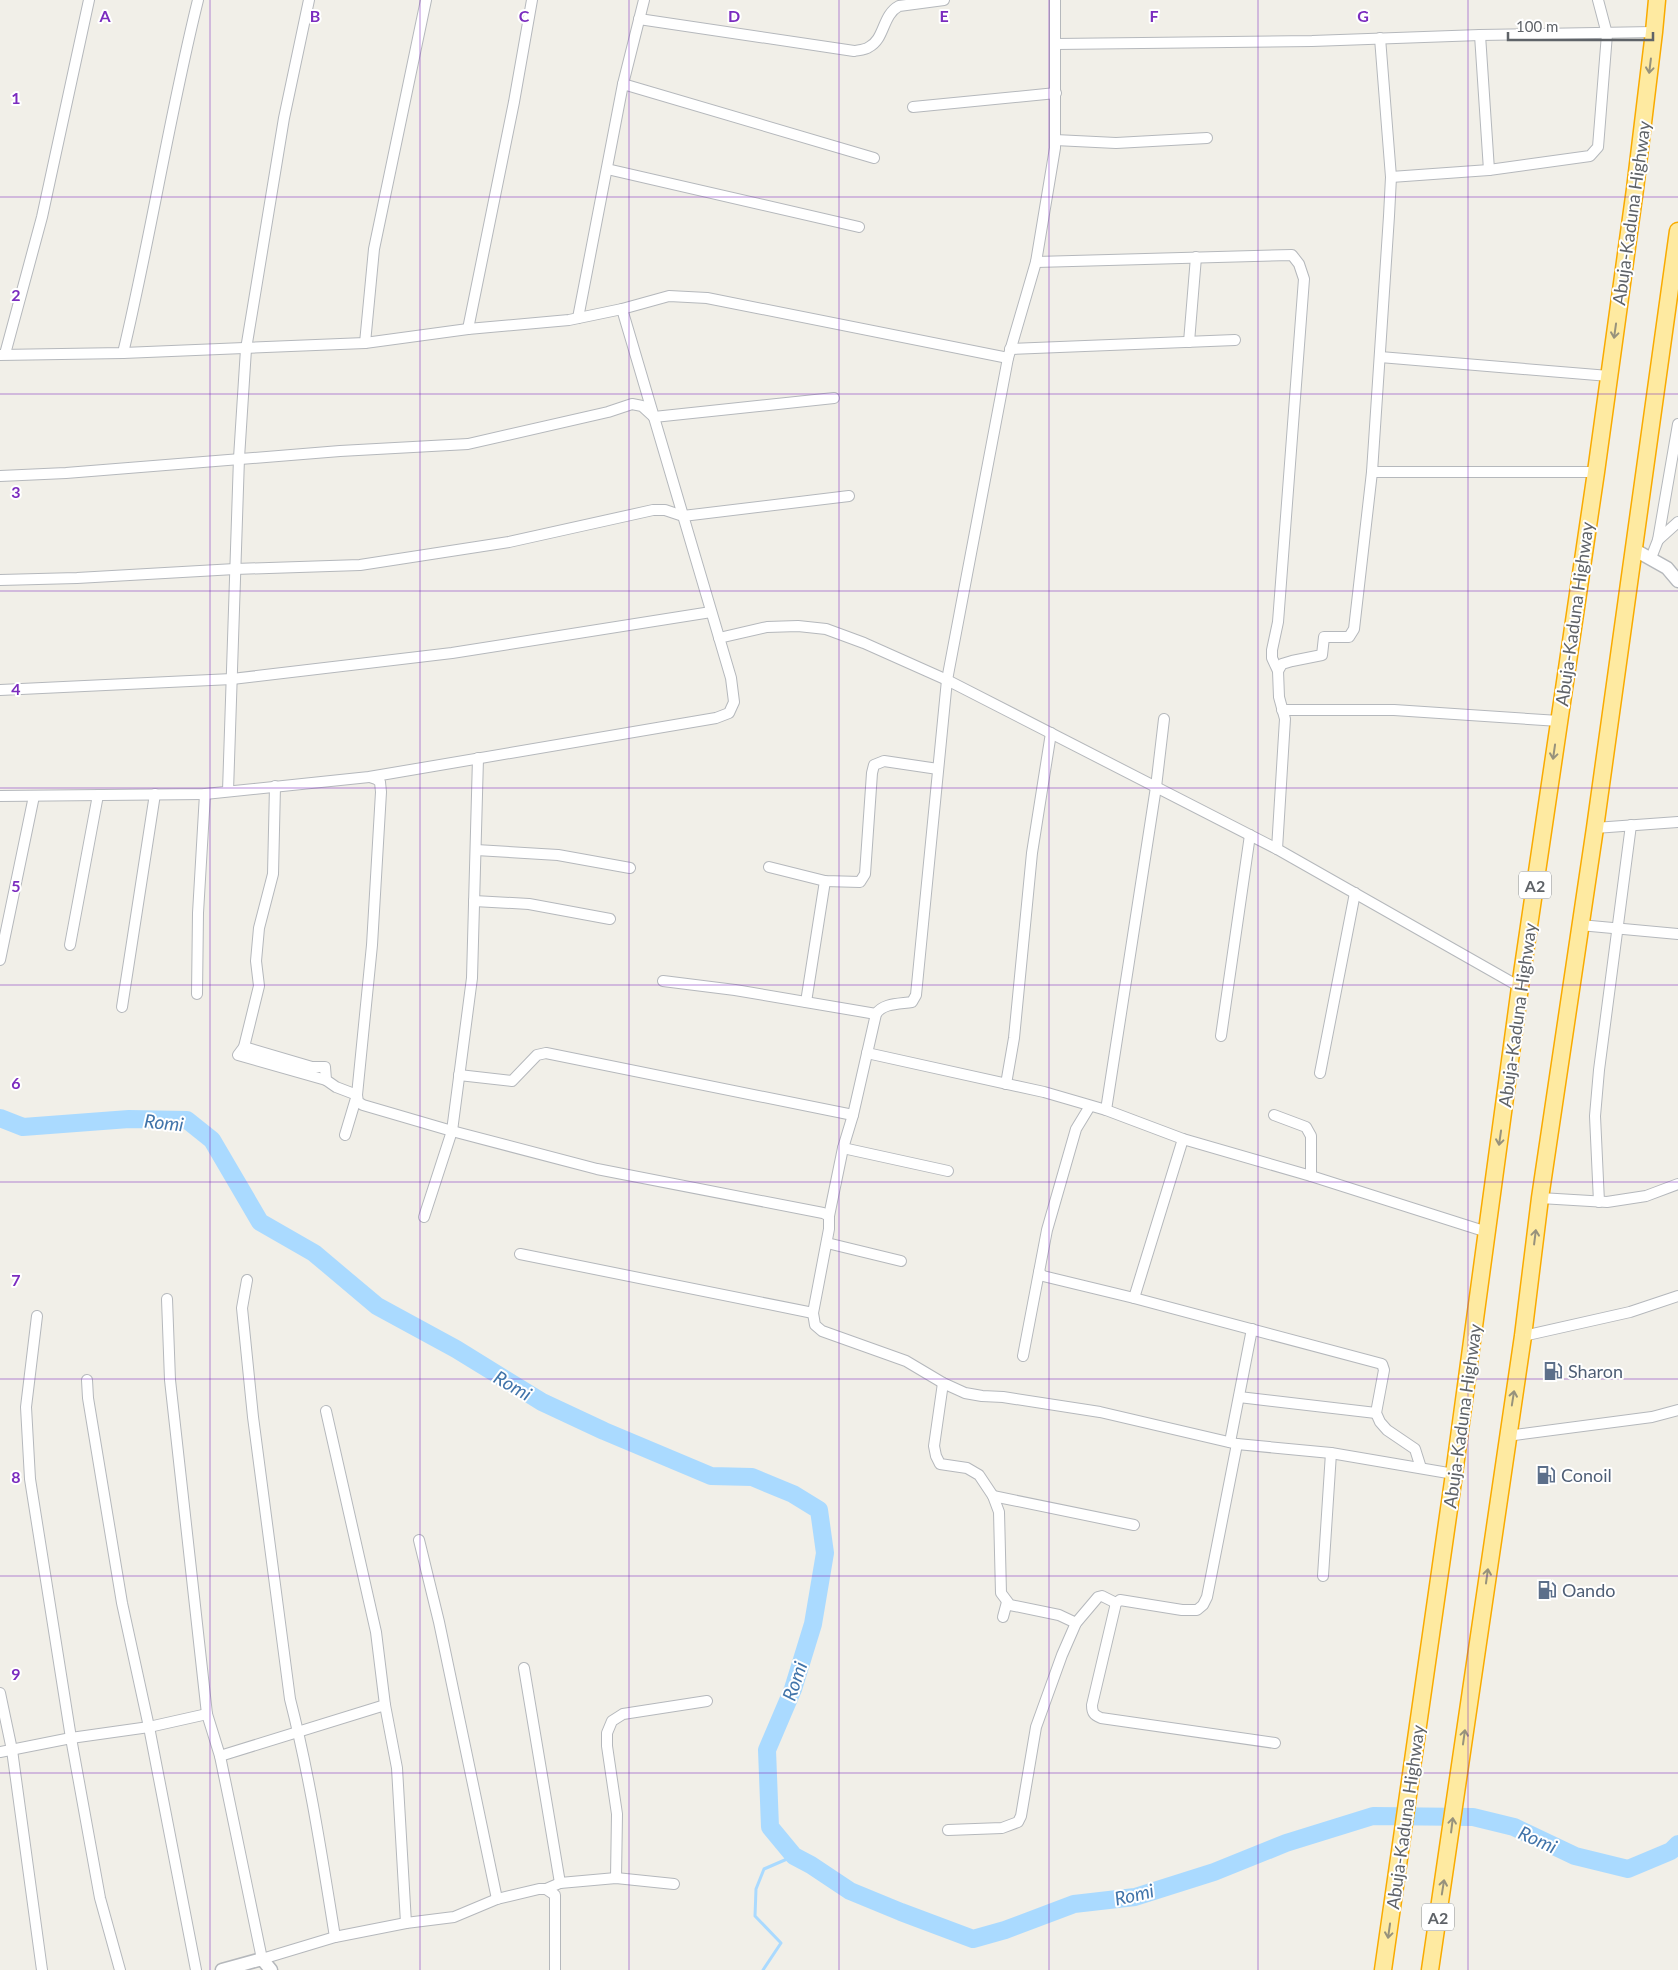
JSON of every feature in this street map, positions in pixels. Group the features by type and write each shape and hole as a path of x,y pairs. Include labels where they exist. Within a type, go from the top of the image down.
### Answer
{"highway":[{"name":"Abuja-Kaduna Highway","path":"1383,1970 1454,1474 1520,987 1596,472 1657,0"},
{"name":"A2","path":"1430,1970 1523,1336 1540,1198 1596,828 1678,231"}],"street":[{"path":"89,0 42,217 2,354 123,353 365,343 578,318 622,309 669,296 706,298 1009,354 1235,340"},
{"path":"123,353 141,278 198,0"},
{"path":"228,791 239,458 246,349 284,118 309,0"},
{"path":"365,343 374,249 426,0"},
{"path":"468,330 514,102 532,0"},
{"path":"578,318 623,84 644,0"},
{"path":"639,19 854,51 868,48 876,42 892,9 898,6 944,0"},
{"path":"1055,0 1055,140 1036,262 1009,354 948,680 916,995 912,1002 884,1007 879,1009 876,1014 828,1212 830,1229 812,1313 815,1325 822,1331 906,1361 943,1383 965,1393 1100,1412 1234,1443 1331,1454 1454,1474"},
{"path":"1391,177 1489,170 1590,156 1594,153 1598,148 1607,34 1598,0"},
{"path":"1056,44 1654,32"},
{"path":"1480,35 1489,170"},
{"path":"1278,671 1282,664 1322,655 1324,637 1348,637 1354,629 1372,472 1391,177 1380,38"},
{"path":"623,84 874,158"},
{"path":"913,107 1056,93"},
{"path":"1055,140 1116,143 1207,138"},
{"path":"607,169 859,227"},
{"path":"1036,262 1292,255 1299,264 1304,279 1278,622 1272,650 1272,658 1278,671 1279,697 1285,719 1277,849"},
{"path":"1189,342 1196,257"},
{"path":"0,796 205,794 369,777 716,718 729,713 734,702 731,678 622,309"},
{"path":"1380,357 1609,376"},
{"path":"0,476 66,473 239,458 468,444 608,412 632,404 642,406 654,417 834,398"},
{"path":"1651,558 1658,540 1678,424"},
{"path":"1372,472 1596,472"},
{"path":"0,580 360,565 509,542 653,510 665,510 683,516 849,496"},
{"path":"1658,540 1678,522"},
{"path":"1635,550 1667,568 1678,581"},
{"path":"0,690 232,679 452,653 711,612"},
{"path":"719,638 767,627 798,626 826,629 864,643 948,680 1277,849 1520,987"},
{"path":"1282,710 1394,710 1559,721"},
{"path":"1106,1110 1156,787 1164,719"},
{"path":"1006,1084 1014,1038 1032,853 1051,733"},
{"path":"424,1217 452,1131 472,978 478,758"},
{"path":"769,867 825,880 860,882 863,879 874,765 884,761 938,769"},
{"path":"369,777 380,782 381,792 372,945 358,1102 452,1131 597,1169 828,1212"},
{"path":"275,786 273,874 259,928 256,961 259,986 244,1047 312,1067 325,1067 326,1080 336,1087 358,1095"},
{"path":"122,1006 154,794"},
{"path":"197,994 198,913 205,794"},
{"path":"70,945 98,795"},
{"path":"0,960 34,796"},
{"path":"1596,828 1678,822"},
{"path":"1598,1202 1596,1116 1599,1070 1631,825"},
{"path":"1222,1036 1250,835"},
{"path":"476,850 558,856 630,868"},
{"path":"806,1002 825,880"},
{"path":"1320,1073 1355,893"},
{"path":"474,901 529,904 610,919"},
{"path":"1580,925 1678,934"},
{"path":"663,981 734,990 876,1014"},
{"path":"459,1076 512,1081 537,1055 546,1054 852,1114"},
{"path":"867,1054 1006,1084 1106,1110 1183,1139 1312,1176 1487,1232"},
{"path":"345,1135 358,1095"},
{"path":"1024,1356 1047,1230 1076,1129 1090,1106"},
{"path":"1274,1115 1306,1127 1311,1136 1312,1176"},
{"path":"1134,1298 1183,1139"},
{"path":"843,1148 948,1171"},
{"path":"1540,1198 1598,1202 1646,1196 1678,1184"},
{"path":"827,1243 902,1260"},
{"path":"520,1254 812,1313"},
{"path":"1039,1272 1043,1276 1134,1298 1382,1364 1384,1370 1376,1413 1380,1422 1387,1430 1415,1449 1421,1468"},
{"path":"247,1280 242,1308 253,1417 290,1699 299,1732 318,1832 335,1937"},
{"path":"1523,1336 1630,1312 1678,1296"},
{"path":"167,1299 170,1380 207,1714 220,1756 262,1959 271,1970"},
{"path":"37,1316 26,1407 30,1479 71,1738 100,1898 120,1970"},
{"path":"1252,1329 1239,1397 1234,1443 1207,1597 1203,1605 1197,1610 1182,1610 1120,1600 1116,1603 1092,1711 1095,1716 1275,1743"},
{"path":"87,1380 88,1398 122,1603 150,1727 196,1970"},
{"path":"943,1383 934,1446 936,1456 940,1464 967,1468 979,1475 993,1496 999,1512 1002,1593 1010,1604 1059,1615 1076,1623"},
{"path":"1239,1397 1376,1413"},
{"path":"1508,1436 1652,1417 1678,1410"},
{"path":"326,1411 376,1632 385,1705 397,1768 406,1923"},
{"path":"1323,1576 1331,1454"},
{"path":"993,1496 1134,1525"},
{"path":"420,1540 497,1899"},
{"path":"948,1830 1002,1828 1018,1822 1021,1816 1036,1727 1076,1623 1098,1597 1102,1596 1116,1603"},
{"path":"1003,1618 1007,1602"},
{"path":"524,1668 560,1883"},
{"path":"0,1693 12,1750 42,1970"},
{"path":"616,1878 617,1814 607,1746 607,1733 612,1721 623,1714 707,1701"},
{"path":"220,1756 385,1705"},
{"path":"0,1752 71,1738 150,1727 207,1714"},
{"path":"222,1970 335,1937 406,1923 454,1917 497,1899 546,1889 560,1883 616,1878 674,1884"},
{"path":"546,1889 555,1895 555,1970"}],"waterway":[{"name":"Romi","path":"0,1118 23,1127 129,1119 187,1120 212,1140 260,1222 314,1253 377,1306 456,1349 542,1402 604,1431 711,1476 752,1477 793,1494 819,1510 825,1553 813,1624 793,1689 767,1750 770,1827 794,1856 850,1891 973,1939 1005,1930 1074,1904 1135,1897 1214,1872 1286,1843 1373,1816 1473,1817 1514,1827 1575,1856 1628,1869 1671,1851 1678,1844"},
{"path":"763,1970 781,1943 755,1916 756,1889 764,1869 794,1856"}],"place":[{"name":"Sharon","path":"1553,1371"},
{"name":"Conoil","path":"1546,1475"},
{"name":"Oando","path":"1547,1590"}]}
